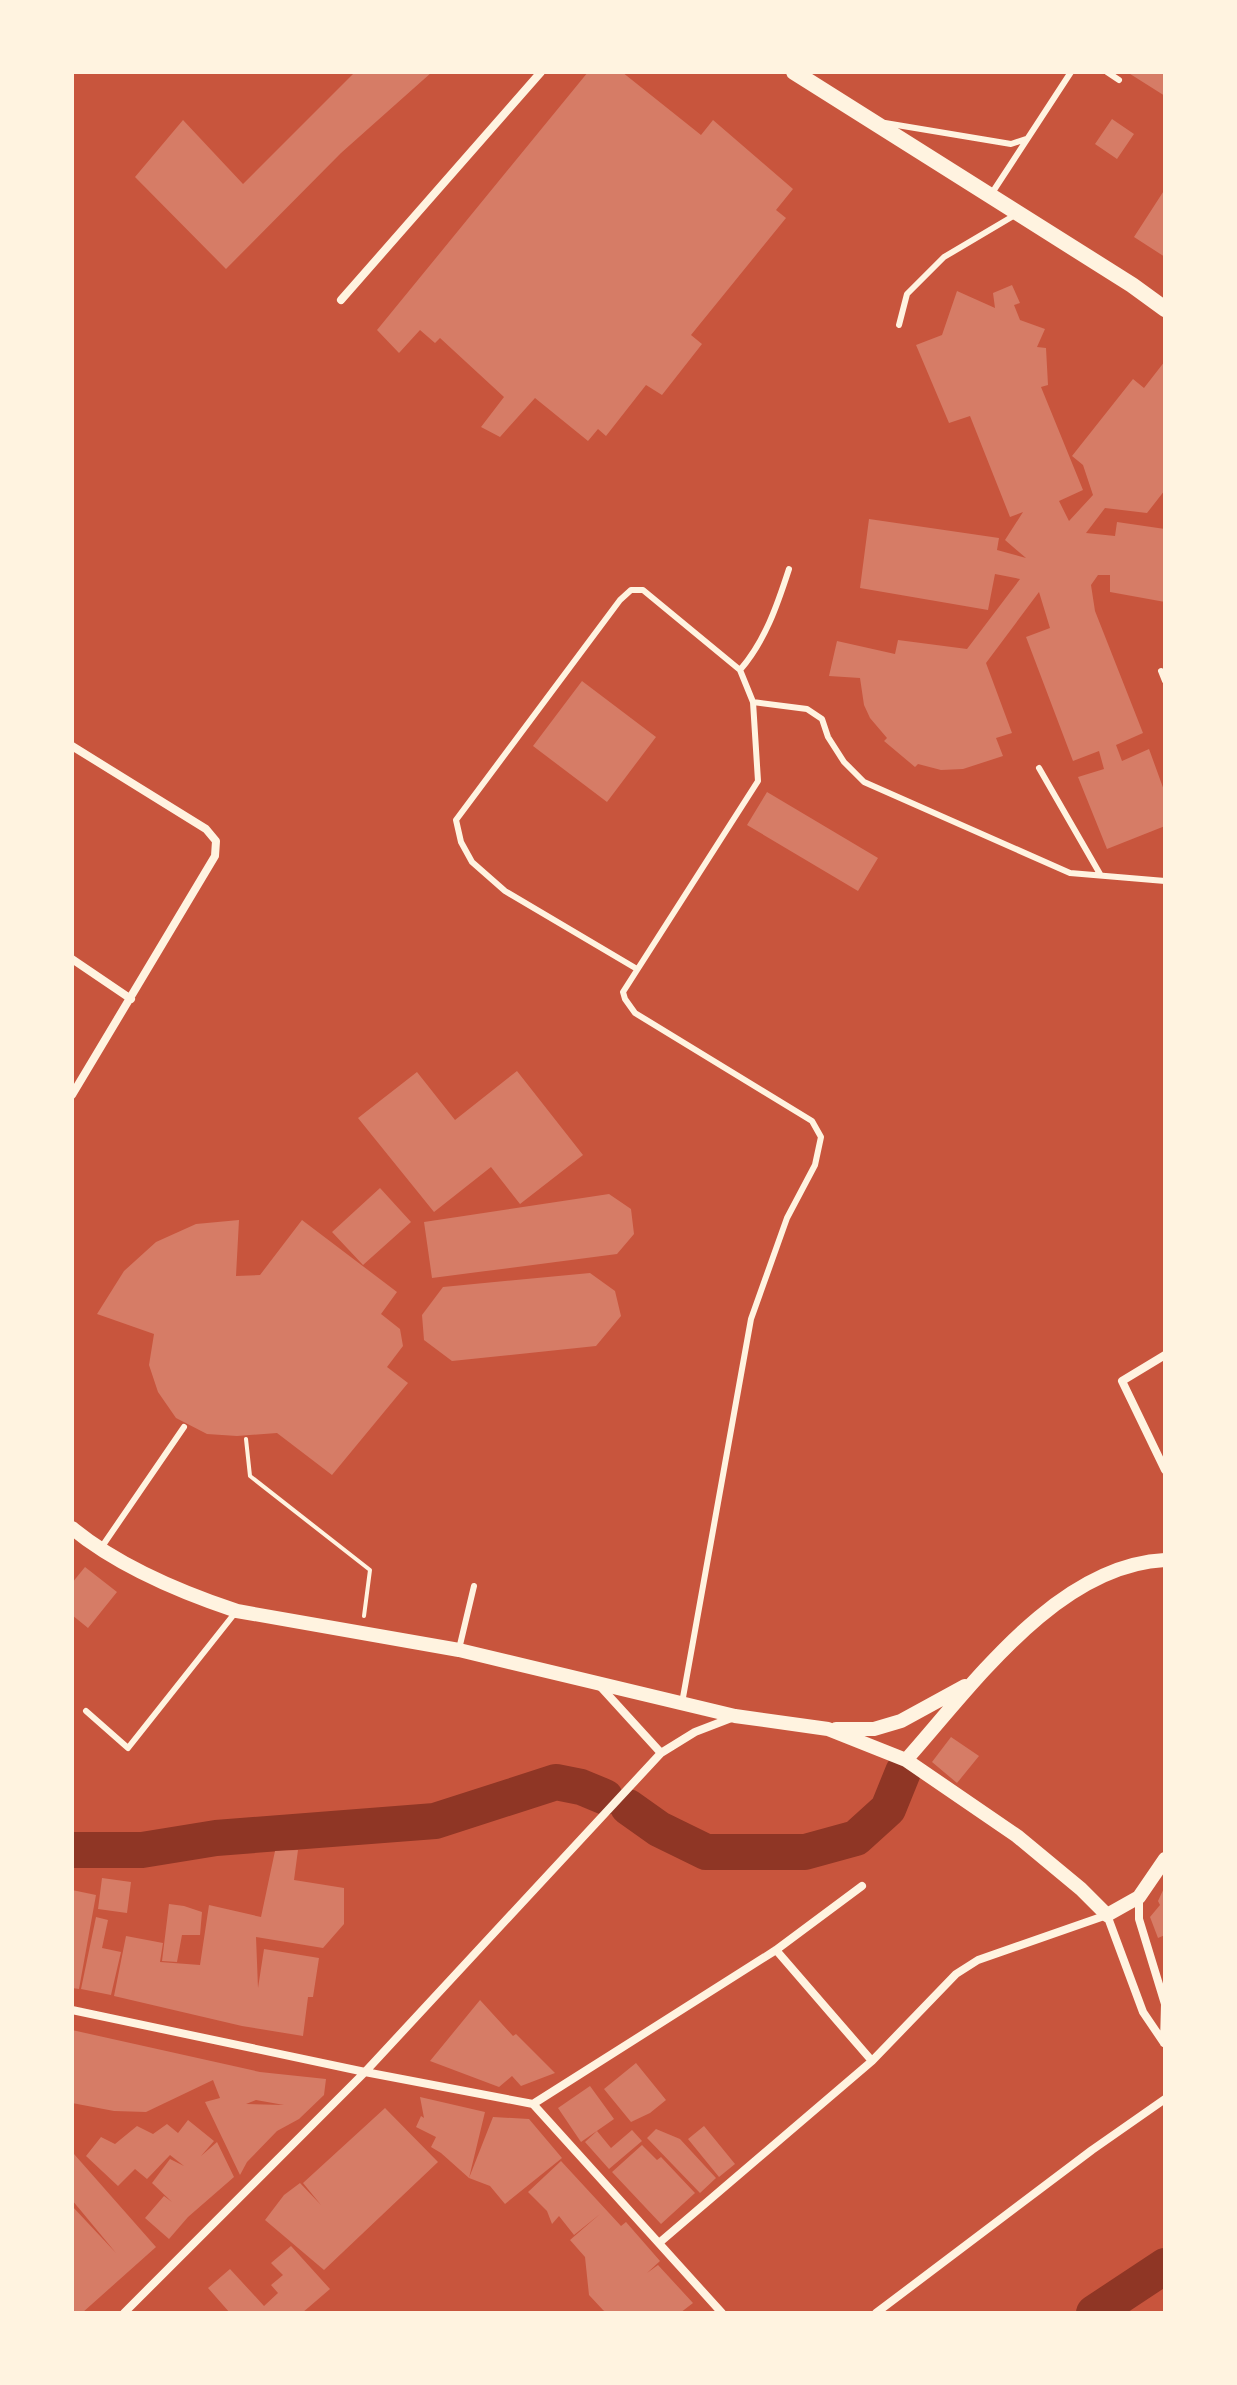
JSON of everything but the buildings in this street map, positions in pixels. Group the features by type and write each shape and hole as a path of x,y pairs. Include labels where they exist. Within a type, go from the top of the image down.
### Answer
{"main road":[{"path":"794,72 1132,285 1165,309"}],"street":[{"path":"341,300 541,72"},
{"path":"72,746 206,829 216,841 215,856 72,1095"},
{"path":"72,959 131,999"},
{"path":"1165,1355 1122,1381 1165,1470"},
{"path":"75,1535 178,1588 237,1611 459,1650 735,1716 828,1729 874,1729 901,1721 977,1679"},
{"path":"906,1760 1009,1643 1045,1610 1091,1582 1144,1561 1165,1560"},
{"path":"596,1681 661,1753"},
{"path":"124,2313 365,2072 661,1753 695,1732 735,1716"},
{"path":"828,1729 906,1760 1017,1836 1081,1889 1107,1915 1143,2012 1164,2046"},
{"path":"659,2243 872,2061 956,1974 978,1960 1107,1915 1139,1897 1165,1859"},
{"path":"533,2104 776,1950 862,1886"},
{"path":"1139,1897 1139,1919 1165,2004 1164,2046"},
{"path":"776,1950 872,2061"},
{"path":"72,2010 533,2104 722,2313"},
{"path":"876,2313 1092,2150 1165,2099"}],"lane":[{"path":"990,195 1071,72"},
{"path":"1107,72 1119,80"},
{"path":"868,120 1011,144 1026,139"},
{"path":"899,325 907,294 944,257 1018,213"},
{"path":"740,670 757,651 789,569"},
{"path":"637,969 505,891 472,862 461,842 456,820 620,600 631,590 643,590 740,670 753,702 758,781 637,969 623,992 625,999 635,1013 812,1121 821,1137 815,1165 787,1218 751,1319 682,1703"},
{"path":"1161,671 1165,681"},
{"path":"753,702 807,709 822,719 828,737 844,762 864,782 1070,873 1165,881"},
{"path":"1039,768 1100,874"},
{"path":"101,1548 184,1427"},
{"path":"459,1650 474,1586"},
{"path":"86,1711 128,1748 237,1611"}],"path":[{"path":"246,1439 250,1476 370,1570 362,1635"}],"waterway":[{"path":"628,1807 659,1829 706,1852 805,1852 856,1838 888,1809 903,1772"},
{"path":"72,1850 142,1850 216,1838 435,1821 556,1782 581,1787 605,1797"},
{"path":"1094,2313 1165,2266"}]}
